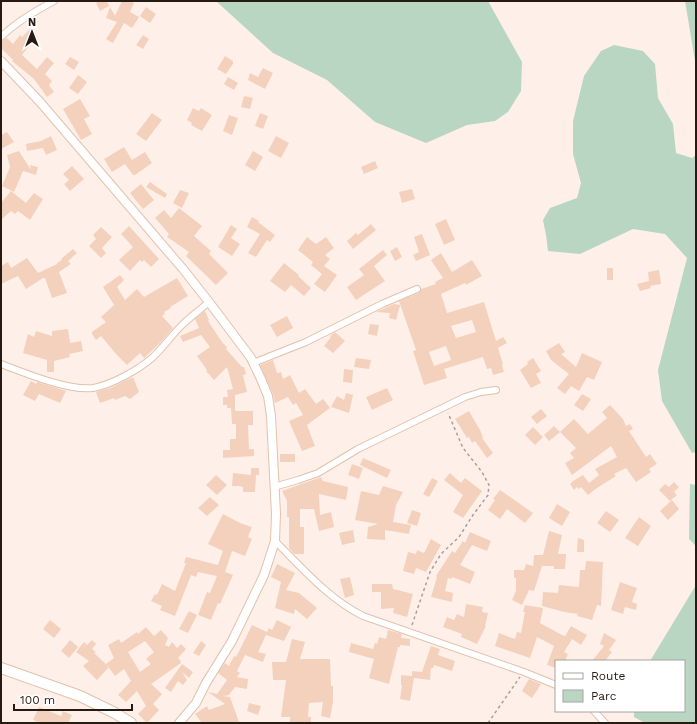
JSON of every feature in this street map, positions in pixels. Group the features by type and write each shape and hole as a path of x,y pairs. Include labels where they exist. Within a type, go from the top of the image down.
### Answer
{"highway":[{"path":"1,668 80,696 115,713 131,723"}],"street":[{"path":"1,37 32,13 54,1"},
{"path":"1,61 40,102 183,269 235,335 253,362 268,396 271,416 276,514 275,541 264,575 232,641 206,683 196,703 179,723"},
{"path":"253,362 306,342 382,304 418,289"},
{"path":"1,364 58,383 80,388 93,388 124,376 152,358 190,318 209,302"},
{"path":"274,487 318,473 334,465 358,449 447,405 470,395 496,390"},
{"path":"275,541 306,572 347,608 363,616 524,672 555,685"},
{"path":"595,712 605,723"}],"path":[{"path":"410,633 430,572 441,554 459,536 488,495 488,485 482,472 460,442 445,406 447,405"},
{"path":"488,723 524,672"}],"green space":[{"path":"216,1 488,1 522,62 521,91 508,112 495,121 467,125 426,143 375,122 327,80 273,53"},
{"path":"685,1 696,1 696,67"},
{"path":"614,45 643,51 655,64 658,98 673,124 676,153 692,158 696,155 696,452 692,453 662,401 658,370 687,258 665,234 633,229 580,254 548,251 543,220 550,208 577,198 581,183 573,154 573,121 584,76 601,51"},
{"path":"690,484 696,485 696,546 689,539"},
{"path":"696,585 696,723 645,723 634,717 634,712 685,712 685,660 651,660"}],"building":[{"path":"100,1 107,1 109,6 100,11 96,3"},
{"path":"122,1 134,3 130,12 139,17 132,28 124,23 113,43 106,39 117,22 106,18 110,7 115,16"},
{"path":"146,7 156,14 150,23 140,16"},
{"path":"30,29 36,35 22,55 37,69 47,57 54,63 45,74 52,81 49,85 54,92 47,97 34,79 12,61 13,60 1,48 1,41 7,38 13,44 20,35 22,37"},
{"path":"143,35 149,39 143,49 136,45"},
{"path":"225,56 233,61 233,64 226,74 217,69"},
{"path":"70,57 79,62 74,70 65,64"},
{"path":"263,68 273,73 265,89 248,80 250,73 258,77"},
{"path":"78,75 87,82 78,94 69,88"},
{"path":"228,77 238,83 234,90 224,84"},
{"path":"244,96 253,98 250,109 241,107"},
{"path":"80,99 90,116 84,119 92,134 81,140 63,109"},
{"path":"193,108 199,111 201,108 212,115 202,131 191,125 192,123 187,120"},
{"path":"152,113 162,120 146,141 136,134"},
{"path":"260,113 268,116 263,129 255,126"},
{"path":"229,115 238,118 232,135 223,131"},
{"path":"7,132 14,142 1,149 1,135"},
{"path":"51,136 57,150 46,155 43,148 27,151 26,144 41,141"},
{"path":"276,136 289,143 281,158 268,151"},
{"path":"124,147 132,160 145,152 152,163 135,175 133,175 125,164 112,172 104,159"},
{"path":"19,151 31,170 30,165 38,167 36,175 23,171 14,192 2,186 10,167 7,155"},
{"path":"253,151 263,157 255,171 245,165"},
{"path":"375,161 378,168 364,174 361,167"},
{"path":"72,166 84,179 70,191 64,184 69,180 63,174"},
{"path":"150,182 167,194 165,198 146,187"},
{"path":"141,184 154,200 143,209 130,193"},
{"path":"412,189 415,199 402,203 399,192"},
{"path":"180,190 189,193 182,208 173,203"},
{"path":"11,191 26,203 34,193 43,199 30,220 18,211 15,214 11,211 1,220 1,203"},
{"path":"179,208 202,226 194,236 211,251 209,254 228,273 216,285 186,256 189,252 167,237 169,234 155,218 164,210 171,218"},
{"path":"252,217 275,235 270,242 267,240 256,257 248,253 260,234 247,227"},
{"path":"446,219 455,240 444,245 435,224"},
{"path":"371,224 376,230 353,249 347,241 356,233 358,235"},
{"path":"231,225 237,229 231,238 240,244 232,256 218,247"},
{"path":"129,226 159,259 151,267 144,260 142,262 140,260 130,271 119,260 133,247 121,234"},
{"path":"101,227 112,237 102,248 106,253 101,258 89,246 96,239 93,235"},
{"path":"422,234 430,255 416,261 413,255 419,252 414,237"},
{"path":"307,237 316,244 326,237 334,248 325,255 330,259 324,266 337,275 325,292 314,284 322,274 311,265 313,262 298,250"},
{"path":"397,247 402,257 395,261 390,251"},
{"path":"73,249 77,253 68,261 71,264 59,272 67,293 52,298 45,278 26,289 18,276 1,284 1,266 8,262 11,268 27,258 38,273 57,264"},
{"path":"383,250 387,255 374,266 385,281 356,300 347,287 364,275 359,269"},
{"path":"441,253 452,272 472,260 482,276 466,285 465,283 441,294 447,313 484,302 496,341 503,337 507,343 498,348 504,372 493,375 491,368 487,369 483,357 444,369 447,378 424,385 413,351 416,350 399,301 419,293 421,289 436,284 435,282 443,278 431,260","holes":["472,320 476,332 456,338 451,326","446,346 451,360 434,366 429,352"]},
{"path":"284,263 299,275 298,276 311,288 304,296 291,285 285,292 270,281"},
{"path":"607,268 613,268 613,280 607,280"},
{"path":"659,270 661,284 650,286 651,288 640,291 637,284 649,281 648,272"},
{"path":"120,275 124,280 117,287 125,300 137,289 144,297 177,278 188,296 164,312 165,314 162,316 173,328 160,343 144,358 140,353 127,365 101,336 96,340 92,334 92,332 106,322 101,317 114,305 103,287"},
{"path":"394,304 400,305 396,320 389,318 390,313 376,312"},
{"path":"205,311 209,320 208,321 227,347 226,349 242,367 244,367 246,374 243,375 247,392 235,395 235,411 253,411 253,425 248,425 249,449 254,449 254,456 223,458 223,450 230,450 230,439 236,439 236,424 232,424 231,408 227,408 227,405 223,405 223,397 228,397 227,390 233,389 227,367 214,380 206,371 207,370 197,356 210,347 201,335 183,342 180,336 199,328 195,319"},
{"path":"287,316 293,328 277,337 270,325"},
{"path":"370,324 379,325 377,336 368,334"},
{"path":"68,329 70,343 81,341 83,351 69,354 70,357 54,361 54,372 47,372 47,360 23,353 28,334 34,337 36,331 52,336 52,331"},
{"path":"335,332 345,341 333,353 324,346 331,337 330,336"},
{"path":"559,343 565,352 561,354 576,367 582,353 602,362 594,380 587,377 579,391 571,386 565,394 557,388 569,374 551,360 546,351"},
{"path":"356,358 371,360 369,369 354,367"},
{"path":"533,358 541,371 536,374 541,383 531,388 520,370"},
{"path":"273,360 277,373 281,372 283,379 290,375 299,393 305,389 316,404 323,399 330,408 307,425 315,446 302,451 289,421 303,415 296,403 293,405 288,397 275,403 273,394 260,365"},
{"path":"344,369 353,370 352,383 343,382"},
{"path":"133,377 139,392 130,399 125,396 100,403 96,392 110,388"},
{"path":"31,381 36,384 37,382 66,391 60,403 39,394 35,401 23,395"},
{"path":"387,388 393,400 372,410 366,397"},
{"path":"346,393 353,395 349,413 331,407 337,396 344,400"},
{"path":"582,394 591,399 583,411 574,405"},
{"path":"610,405 623,419 626,426 630,424 633,429 629,431 646,457 650,454 657,464 649,469 651,472 636,482 626,468 614,474 616,476 588,495 581,487 579,489 577,487 574,490 570,484 583,475 589,483 599,475 595,469 617,457 611,446 572,475 565,463 574,458 570,453 576,448 560,432 574,419 588,434 607,418 602,412"},
{"path":"541,409 547,416 537,424 531,417"},
{"path":"469,411 480,430 483,437 482,438 493,453 487,458 475,441 472,443 469,437 467,438 455,419"},
{"path":"554,426 560,432 549,441 544,435"},
{"path":"533,427 543,437 535,445 525,435"},
{"path":"280,454 295,454 295,462 280,462"},
{"path":"363,458 391,470 387,478 360,465"},
{"path":"352,464 363,468 359,479 348,475"},
{"path":"251,468 259,468 259,475 256,475 255,492 243,492 243,487 239,485 232,486 233,473 251,475"},
{"path":"450,473 461,483 465,478 482,491 463,518 453,512 463,495 444,480"},
{"path":"216,475 227,485 217,495 206,485"},
{"path":"321,477 323,481 348,487 346,500 319,494 320,515 331,512 334,527 319,531 314,509 300,509 300,527 304,527 304,554 294,554 289,548 289,517 287,517 287,501 282,491"},
{"path":"432,478 438,481 429,497 423,494"},
{"path":"674,482 679,487 674,492 677,495 670,501 659,490 665,484 669,487"},
{"path":"383,486 403,492 396,505 393,522 411,525 409,534 385,530 385,540 367,539 368,527 378,524 355,520 361,491 379,495"},
{"path":"500,490 533,513 525,523 507,509 500,519 488,510 495,500 493,499"},
{"path":"210,497 219,505 207,516 198,508"},
{"path":"672,500 679,509 668,520 660,511"},
{"path":"557,504 570,512 562,526 549,518"},
{"path":"412,510 421,513 417,526 407,523"},
{"path":"606,511 619,520 610,532 597,523"},
{"path":"223,514 240,523 252,527 248,537 252,539 245,556 232,551 225,572 233,575 211,620 198,615 207,592 210,593 217,576 198,572 196,577 191,575 175,616 160,610 162,606 151,601 155,594 157,595 162,584 175,591 186,563 184,563 186,557 218,565 223,551 208,544"},
{"path":"639,517 651,526 638,546 625,538"},
{"path":"353,530 355,542 342,545 339,533"},
{"path":"549,531 562,535 558,554 566,554 565,569 554,569 554,566 542,566 534,591 529,590 522,605 512,600 516,591 516,578 514,578 514,570 524,570 526,564 533,566 534,555 543,555"},
{"path":"470,532 491,541 487,551 472,545 460,565 475,572 470,584 452,577 451,579 448,578 445,591 453,593 452,602 431,597 437,577 436,576 452,551 455,553 463,541 465,543"},
{"path":"578,538 584,540 584,552 577,552"},
{"path":"431,539 441,545 426,572 416,568 414,574 403,571 408,552 416,554 417,550 424,553"},
{"path":"586,561 603,562 601,606 597,605 592,620 577,616 578,614 542,606 543,592 558,593 559,585 579,587 580,570 585,570"},
{"path":"277,564 295,573 286,590 299,593 317,608 307,619 295,609 294,614 275,608 281,582 271,577"},
{"path":"350,577 354,595 345,598 340,579"},
{"path":"620,582 637,588 632,602 637,604 636,610 625,607 623,614 611,610"},
{"path":"372,584 392,584 393,589 413,594 407,617 393,613 394,608 381,609 381,592 372,592"},
{"path":"466,604 483,607 482,612 488,613 486,626 477,644 461,637 462,634 443,627 447,617 454,620 457,614 464,617"},
{"path":"525,605 543,608 540,623 565,636 571,626 587,635 581,645 572,639 564,652 568,654 565,660 555,660 555,668 547,665 554,646 537,637 530,658 495,646 499,633 515,639 517,632 521,633 525,612 523,612"},
{"path":"189,611 197,615 188,633 179,629"},
{"path":"50,620 61,629 54,638 43,629"},
{"path":"277,620 291,627 284,641 266,635 258,652 266,654 263,662 245,655 237,671 240,673 237,677 248,679 247,689 235,687 229,695 223,696 230,697 239,722 202,723 195,714 207,706 209,710 225,704 208,692 217,694 227,680 218,673 225,663 229,666 234,656 236,657 252,625 267,632 269,628 272,630"},
{"path":"146,627 154,636 161,630 168,638 165,645 169,647 172,642 177,648 181,644 186,649 178,658 181,663 151,684 162,694 153,704 159,710 147,723 138,714 146,706 137,691 126,702 118,695 131,681 124,669 115,676 106,664 114,658 108,645 119,639 121,643 137,632 138,634","holes":["145,641 154,652 146,659 151,664 140,672 128,652"]},
{"path":"388,630 402,634 401,638 410,639 410,646 400,645 400,647 398,647 389,684 369,678 374,659 349,652 351,643 373,649 375,643 377,644 379,637 386,639"},
{"path":"604,633 616,640 609,650 612,652 606,660 593,660 604,646 600,644"},
{"path":"292,639 305,642 300,659 330,659 333,702 330,718 321,716 323,702 309,703 308,717 311,717 311,723 290,723 290,717 281,717 286,680 273,680 272,662 286,662"},
{"path":"70,640 78,647 69,658 61,651"},
{"path":"92,640 96,644 92,649 96,652 94,653 109,667 97,680 83,666 89,661 76,652 84,642 87,645"},
{"path":"201,641 206,645 199,656 193,653"},
{"path":"431,646 440,649 438,655 455,661 452,671 434,665 433,668 431,668 430,680 414,678 410,701 400,699 402,685 401,675 412,676 412,671 422,672"},
{"path":"182,664 193,672 189,678 182,672 187,680 183,685 178,681 171,692 165,688"},
{"path":"529,679 541,684 532,698 522,691"},
{"path":"249,703 261,706 258,715 247,711"},
{"path":"39,707 61,716 63,711 72,715 68,723 40,723 33,720"}]}
